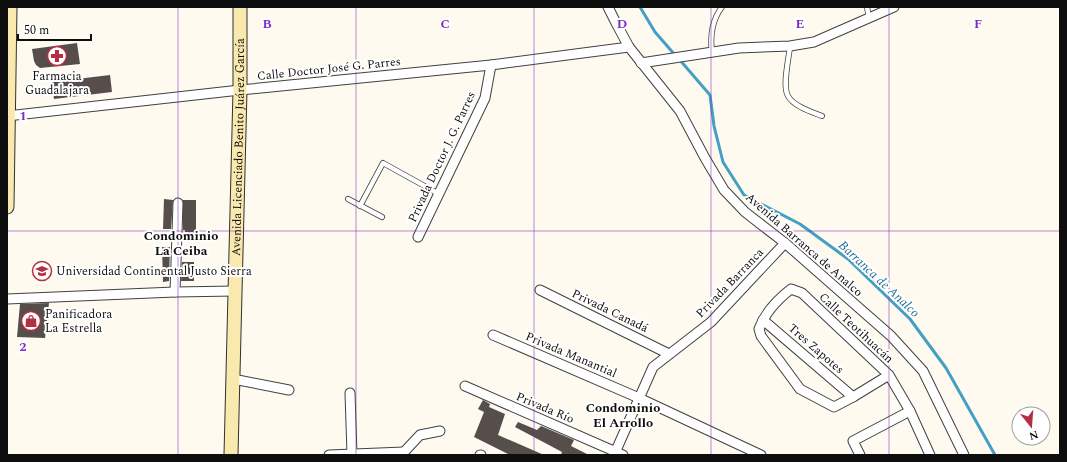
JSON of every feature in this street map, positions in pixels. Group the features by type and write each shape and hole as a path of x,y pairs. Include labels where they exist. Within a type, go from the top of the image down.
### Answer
{"main road":[{"path":"7,207 10,7"},
{"name":"Avenida Licenciado Benito Juárez García","path":"231,455 240,90 240,7"}],"street":[{"name":"Avenida Barranca de Analco","path":"608,7 629,47 680,111 724,190 745,212 785,243 892,336 923,371 964,455"},
{"path":"641,62 739,48 790,46 814,42 894,7"},
{"name":"Calle Doctor José G. Parres","path":"8,116 240,90 491,65 629,47"},
{"name":"Privada Doctor J. G. Parres","path":"418,236 485,98 491,65"},
{"path":"175,292 178,203"},
{"name":"Privada Barranca","path":"617,454 653,367 711,322 785,243"},
{"name":"Calle Teotihuacán","path":"763,320 783,295 791,289 802,293 889,375 910,411 927,454"},
{"name":"Privada Canadá","path":"540,290 669,354"},
{"path":"7,299 235,291"},
{"path":"763,320 759,329 761,336 800,389 834,407 889,375"},
{"name":"Tres Zapotes","path":"763,320 853,397"},
{"name":"Privada Manantial","path":"493,335 639,398 761,455"},
{"path":"233,379 289,390"},
{"name":"Privada Río","path":"465,386 617,454"},
{"path":"350,393 352,454"},
{"path":"860,455 853,441 910,411"},
{"path":"329,455 404,454 420,435 440,431"}],"lane":[{"path":"710,53 711,39 716,18 722,7"},
{"path":"867,7 872,17"},
{"path":"790,46 786,87 788,96 800,106 822,116"},
{"path":"360,206 383,163 439,194"},
{"path":"348,199 382,217"}],"building":[{"path":"77,43 80,64 40,68 34,61 32,49"},
{"path":"110,75 112,92 54,99 52,82"},
{"path":"164,199 173,200 171,229 163,229"},
{"path":"183,200 196,200 196,238 185,238 185,230 183,230"},
{"path":"162,247 170,247 169,281 163,282"},
{"path":"182,262 194,262 194,281 181,281"},
{"path":"49,303 45,338 17,337 20,304"},
{"path":"483,400 490,404 489,407 505,414 498,435 544,455 510,455 474,437 484,412 478,409"},
{"path":"518,422 537,430 541,426 574,440 571,446 589,455 561,455 562,452 515,427"}],"waterway":[{"name":"Barranca de Analco","path":"640,7 655,32 675,55"},
{"name":"Barranca de Analco","path":"679,59 710,95 714,126 723,162 744,195 800,224 848,259 910,319 946,368 995,455"}],"place":[{"name":"Farmacia Guadalajara","path":"57,56"},
{"name":"Universidad Continental Justo Sierra","path":"42,271"},
{"name":"Panificadora La Estrella","path":"31,321"}],"district":[{"name":"Condominio La Ceiba","path":"181,244"},
{"name":"Condominio El Arrollo","path":"623,416"}]}
